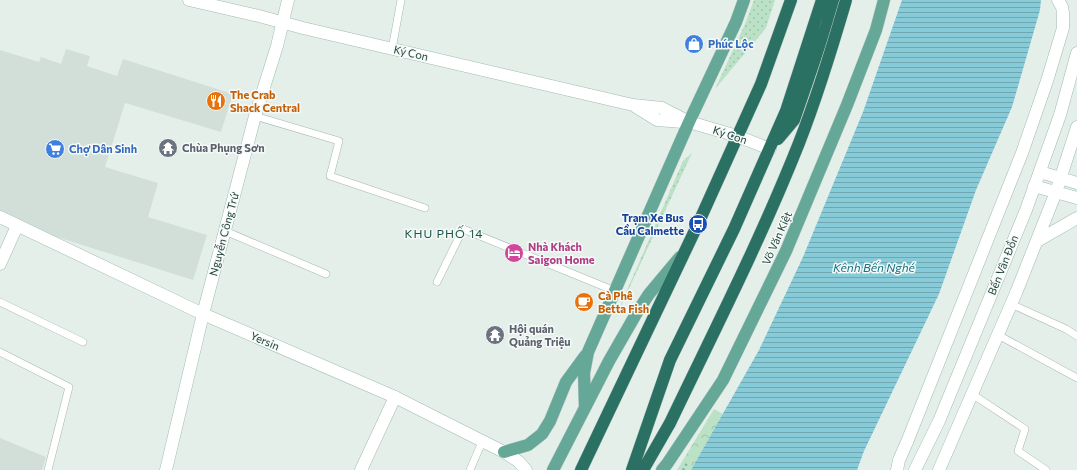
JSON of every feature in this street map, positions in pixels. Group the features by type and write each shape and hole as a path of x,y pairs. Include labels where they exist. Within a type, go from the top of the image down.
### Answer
{"highway":[{"path":"581,470 685,251 761,84 791,0"},
{"path":"632,470 670,360 734,229 786,111 822,0"},
{"path":"770,150 794,120 834,0"},
{"path":"644,470 670,423 753,251 796,150 834,40 846,0"}],"main road":[{"path":"504,452 528,445 542,434 550,421 566,382 588,352 689,122 736,22 744,0"},
{"name":"Võ Văn Kiệt","path":"662,470 723,380 786,251 852,92 876,30 884,0"},
{"path":"553,470 609,361 636,314 649,294 685,251"},
{"path":"585,408 584,373 588,352"}],"street":[{"name":"Ký Con","path":"189,0 633,105 657,120 689,122 737,136 770,150"},
{"name":"Nguyễn Công Trứ","path":"166,470 203,314 255,116 288,0"},
{"path":"897,470 899,460 908,442 1011,181 1047,81 1063,28 1062,7 1058,0"},
{"name":"Bến Vân Đồn","path":"914,470 939,421 1040,172 1060,115 1077,53"},
{"name":"Bến Vân Đồn","path":"939,470 1037,241 1061,178 1077,127"},
{"path":"1040,172 1077,183"},
{"path":"1034,186 1077,198"},
{"name":"Yersin","path":"0,217 203,314 395,397 504,452 518,461 526,470"},
{"path":"1037,241 1077,218"},
{"path":"0,264 17,226"},
{"path":"361,470 395,397"}],"lane":[{"path":"392,49 401,0"},
{"path":"255,116 339,141 330,176 425,208"},
{"path":"437,282 463,229 615,291"},
{"path":"225,231 326,274"},
{"path":"0,302 83,342"},
{"path":"1011,304 1066,329 1077,336"},
{"path":"998,335 1077,378"},
{"path":"0,352 69,388 48,470"},
{"path":"972,394 1025,429 1018,451 1046,470"},
{"path":"470,470 482,442"}],"shaded area":[{"name":"Chợ Dân Sinh","path":"66,49 90,56 87,66 117,76 123,59 233,94 221,132 125,103 105,167 158,183 148,217 207,235 193,280 0,219 0,50 39,62 41,57 61,64"},
{"path":"0,438 46,457 42,470 0,470"}],"green space":[{"path":"754,0 775,0 766,28 715,89 745,24"},
{"path":"692,153 612,325 683,161"},
{"path":"714,409 723,414 691,470 677,470"}],"water":[{"name":"Kênh Bến Nghé","path":"902,0 1041,0 1040,10 1012,107 976,190 939,294 864,451 857,470 691,470 759,350 803,257 863,112"}],"place":[{"name":"Phúc Lộc","path":"694,44"},
{"name":"The Crab Shack Central","path":"216,101"},
{"name":"Chùa Phụng Sơn","path":"168,148"},
{"name":"Chợ Dân Sinh","path":"55,149"},
{"name":"Trạm Xe Bus Cầu Calmette","path":"698,224"},
{"name":"Nhà Khách Saigon Home","path":"514,253"},
{"name":"Cà Phê Betta Fish","path":"584,302"},
{"name":"Hội quán Quảng Triệu","path":"495,335"}],"district":[{"name":"KHU PHỐ 14","path":"444,234"}]}
